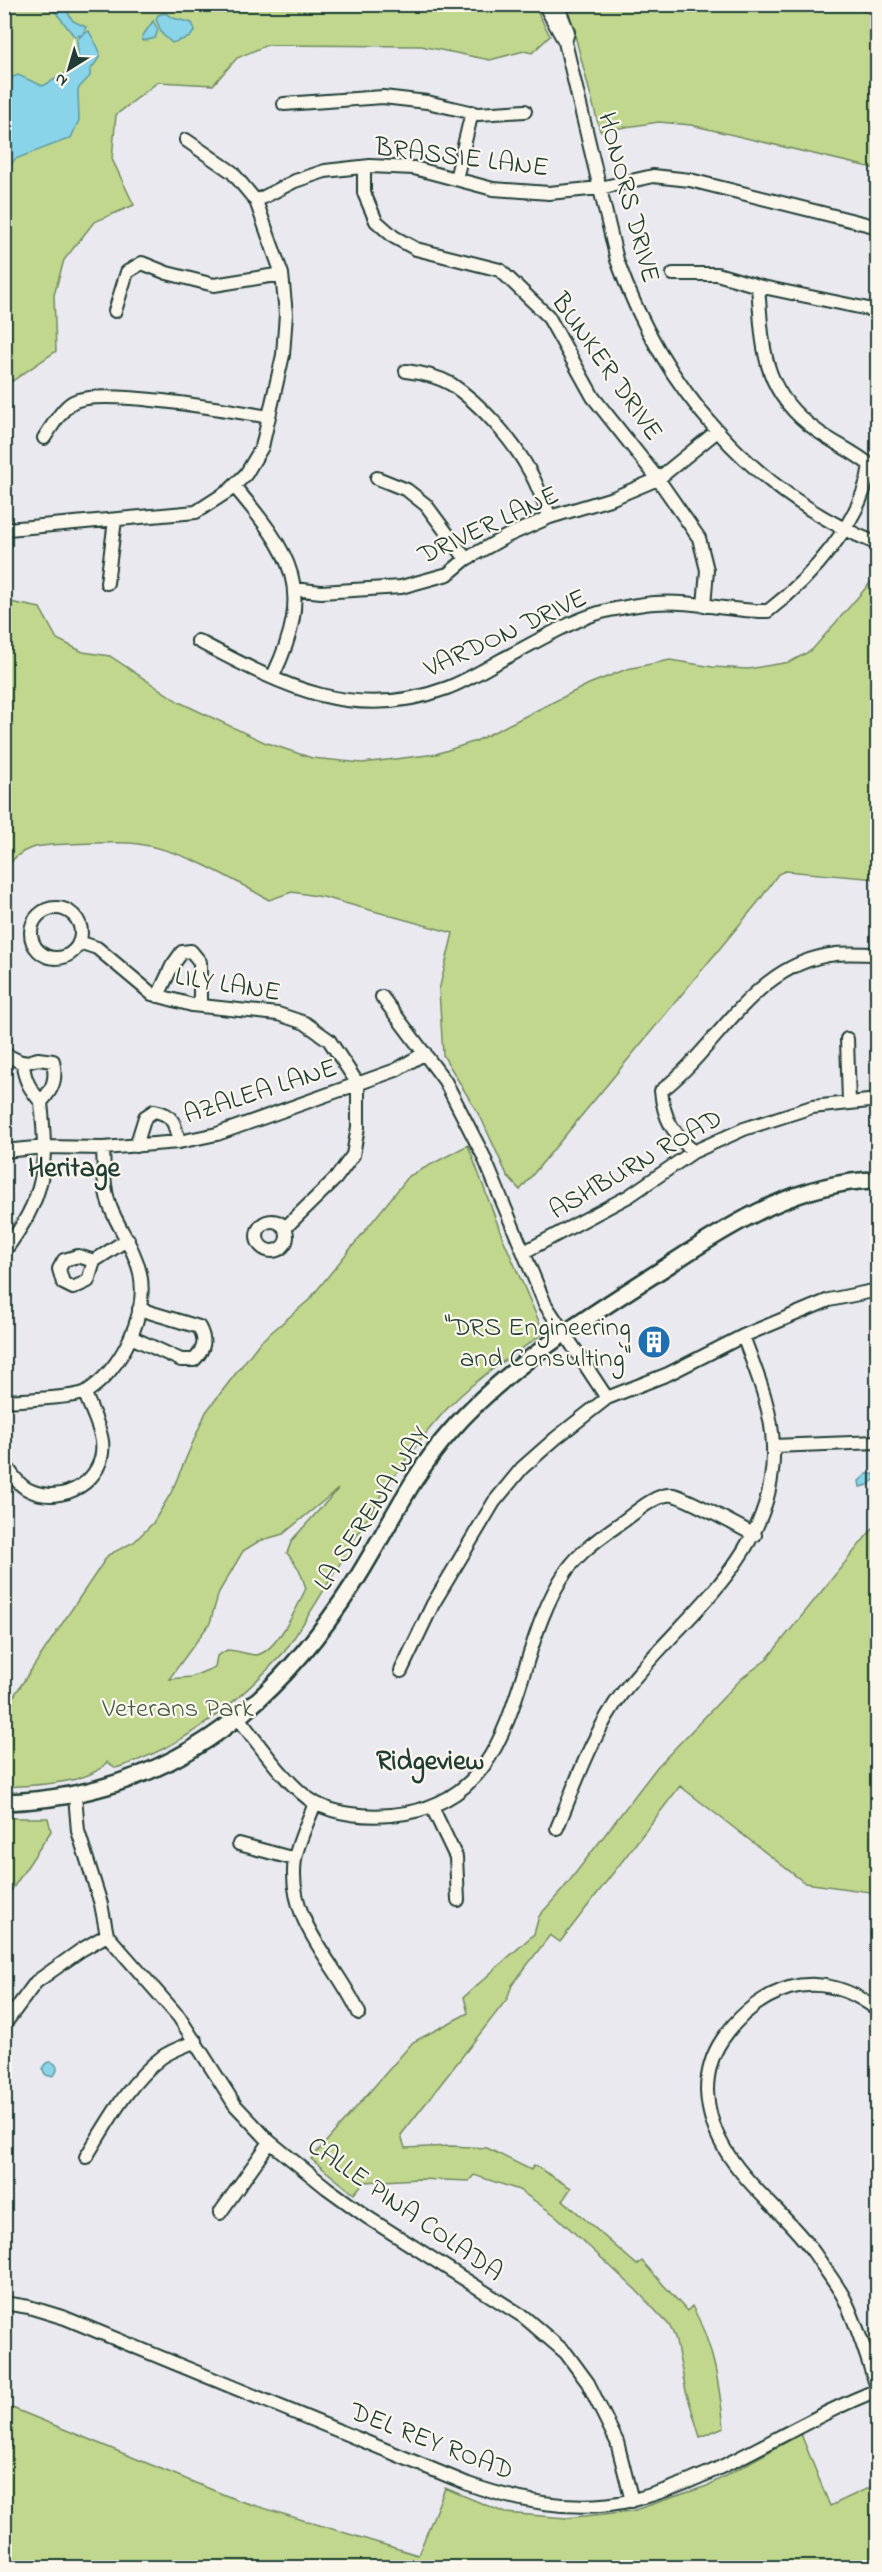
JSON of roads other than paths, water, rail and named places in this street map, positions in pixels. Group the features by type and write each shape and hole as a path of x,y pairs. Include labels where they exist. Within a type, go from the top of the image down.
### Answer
{"main road":[{"name":"LA SERENA WAY","path":"4,1802 75,1796 147,1773 199,1746 239,1719 299,1659 342,1602 423,1467 448,1433 509,1374 731,1224 802,1194 878,1180"}],"street":[{"name":"HONORS DRIVE","path":"543,4 565,42 617,260 653,345 684,393 716,432 766,478 797,501 843,528 878,544"},
{"name":"HONORS DRIVE","path":"557,4 568,32 565,42"},
{"path":"284,104 383,97 427,102 472,112 525,111"},
{"path":"456,179 472,112"},
{"path":"8,529 196,512 234,486 246,474 262,447 283,355 286,314 282,274 256,201 232,172 186,140"},
{"name":"BRASSIE LANE","path":"256,201 295,181 325,171 364,167 414,168 493,189 538,192 600,188 653,176 690,180 878,227"},
{"name":"BUNKER DRIVE","path":"364,167 364,193 372,212 376,221 394,237 416,249 500,270 548,316 593,397 658,479 699,538 707,570 704,606"},
{"path":"115,311 127,272 142,263 214,285 282,274"},
{"path":"673,274 717,274 758,286 878,311"},
{"name":"VARDON DRIVE","path":"198,641 322,698 358,703 421,696 448,688 567,626 609,610 656,603 704,606 745,612 768,611 813,570 843,528 864,495 870,465 815,429 783,401 772,378 763,347 758,286"},
{"path":"406,371 431,375 450,384 471,401 506,437 529,470 550,517"},
{"path":"44,438 72,402 100,396 269,417"},
{"name":"DRIVER LANE","path":"294,590 321,592 401,587 448,574 466,559 507,536 550,517 613,498 658,479 716,432"},
{"path":"377,478 407,490 426,505 466,559"},
{"path":"234,486 263,521 285,553 294,590 294,618 287,646 273,676"},
{"path":"107,583 115,520"},
{"path":"52,909 69,912 79,925 79,942 69,954 55,958 47,957 35,948 32,940 32,924 43,911 52,909"},
{"name":"LILY LANE","path":"79,942 97,948 138,984 158,996 200,1006 278,1014 305,1023 329,1040 358,1084"},
{"path":"158,996 182,952 191,951 200,962 200,1006"},
{"path":"693,1152 674,1131 663,1113 661,1091 676,1080 743,1003 780,973 818,958 836,954 878,954"},
{"path":"382,997 425,1053 465,1117 545,1304 607,1398"},
{"path":"847,1039 849,1102"},
{"name":"AZALEA LANE","path":"4,1151 45,1147 136,1146 179,1142 217,1134 410,1064 425,1053"},
{"path":"4,1054 24,1063 38,1059 53,1061 56,1072 54,1083 41,1102"},
{"path":"4,1252 28,1220 40,1186 45,1147 41,1102 28,1088 24,1063"},
{"path":"285,1228 336,1178 353,1155 358,1127 358,1084"},
{"name":"ASHBURN ROAD","path":"524,1252 629,1196 693,1152 774,1118 812,1107 878,1100"},
{"path":"136,1146 145,1117 154,1111 170,1116 174,1122 179,1142"},
{"path":"4,1401 85,1393 107,1374 133,1338 139,1309 141,1275 128,1239 111,1210 106,1191 103,1148"},
{"path":"94,1261 128,1239"},
{"path":"401,1671 434,1604 494,1502 522,1468 607,1398 678,1370 743,1336 829,1300 878,1290"},
{"path":"133,1338 181,1360 194,1360 204,1346 204,1337 199,1327 139,1309"},
{"path":"557,1828 592,1747 622,1693 711,1593 755,1535 770,1489 773,1446 763,1392 743,1336"},
{"path":"4,1462 13,1476 28,1490 56,1496 75,1491 91,1478 100,1459 102,1442 85,1393"},
{"path":"773,1446 878,1442"},
{"path":"239,1719 289,1779 315,1803 351,1814 370,1815 411,1813 432,1807 470,1781 499,1745 542,1620 567,1570 584,1550 638,1510 656,1499 673,1495 755,1535"},
{"path":"4,2025 36,1982 106,1935 100,1904 78,1831 75,1796"},
{"path":"315,1803 295,1859 296,1897 314,1943 348,1990 359,2013"},
{"path":"432,1807 456,1857 458,1900"},
{"path":"239,1844 295,1859"},
{"name":"CALLE PINA COLADA","path":"106,1935 179,2017 196,2041 211,2071 235,2105 270,2142 367,2217 524,2318 566,2353 588,2383 610,2425 617,2442 632,2501"},
{"path":"878,2010 862,1998 822,1983 790,1988 761,2000 736,2019 718,2046 707,2076 708,2104 716,2138 747,2180 813,2252 843,2296 878,2390"},
{"path":"86,2157 124,2097 142,2076 163,2056 196,2041"},
{"path":"220,2213 270,2142"},
{"name":"DEL REY ROAD","path":"4,2303 30,2307 65,2318 497,2494 565,2505 632,2501 685,2483 834,2407 878,2390"}],"water":[{"path":"50,5 63,5 73,21 86,27 83,34 89,31 100,55 90,70 90,76 78,89 79,120 71,138 15,159 5,173 5,80 18,75 43,86 66,73 78,57 77,39 82,35 74,36"},
{"path":"165,13 173,18 192,23 195,30 190,37 172,43 162,34 156,19 158,15"},
{"path":"153,21 158,30 155,38 143,41 142,37"},
{"path":"867,1474 873,1474 876,1478 868,1485 860,1487 859,1481"},
{"path":"50,2062 55,2064 57,2069 55,2074 50,2076 45,2074 43,2069 45,2064"}],"place":[{"name":"\"DRS Engineering and Consulting\"","path":"654,1342"}],"district":[{"name":"Heritage","path":"74,1166"},
{"name":"Ridgeview","path":"430,1759"}],"park label":[{"name":"Veterans Park","path":"178,1707"}]}
